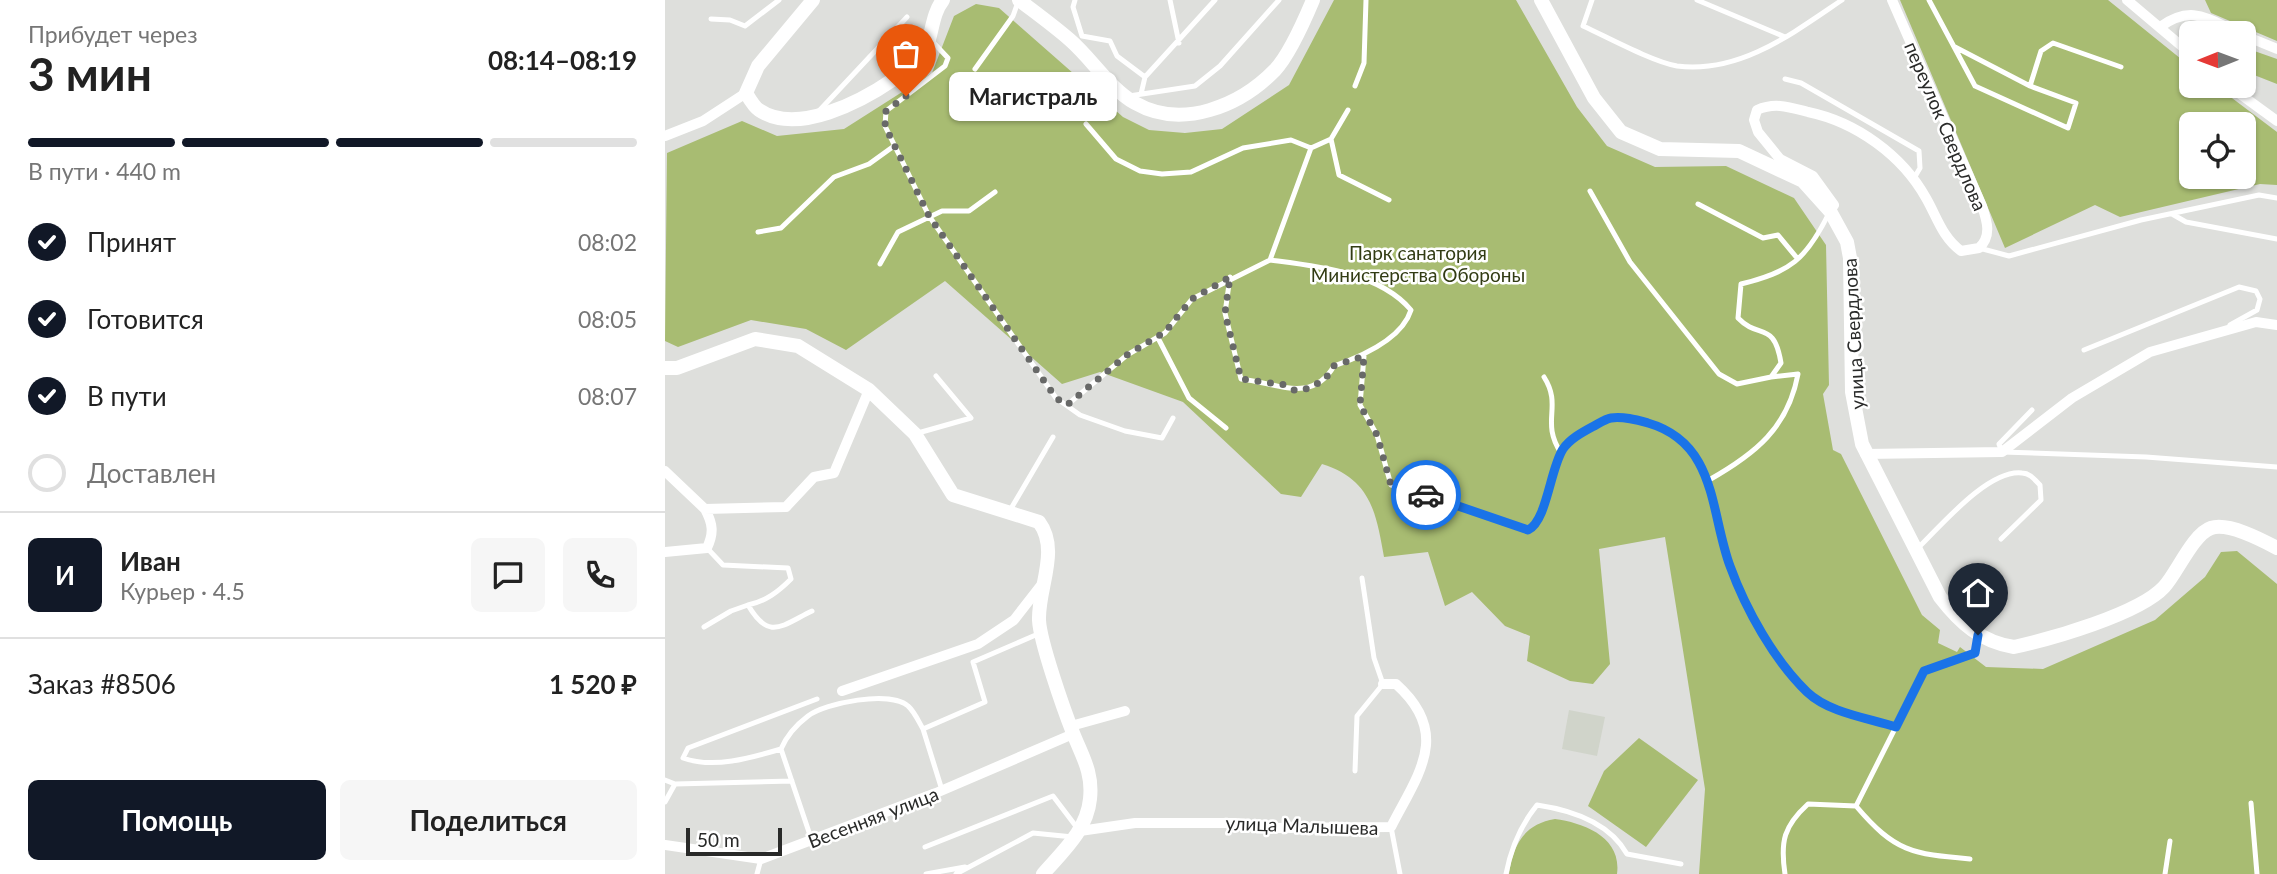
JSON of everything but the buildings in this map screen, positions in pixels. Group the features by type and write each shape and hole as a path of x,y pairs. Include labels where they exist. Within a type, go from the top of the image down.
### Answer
{"main road":[{"path":"813,0 758,66 746,93 758,110 779,118 814,116 840,111 873,93 920,61 931,40 937,7 943,0"},
{"path":"1019,0 1070,40 1152,112 1186,114 1213,111 1246,95 1277,68 1313,0"},
{"name":"улица Свердлова","path":"1541,0 1594,98 1621,132 1660,149 1739,151 1803,181 1830,211 1847,242 1850,258 1852,392 1865,454 1940,597 1956,618 1978,635 1996,644 2014,647 2122,613 2162,589 2200,536 2210,528 2223,527 2277,548"},
{"path":"665,369 677,368 755,339 798,346 869,390 915,434 953,495 1039,522 1047,533 1048,547 1039,621 1041,633 1072,730 1089,765 1090,799 1078,834 1043,874"}],"street":[{"name":"переулок Свердлова","path":"1892,0 1988,223 1987,235 1979,248"},
{"path":"2127,0 2179,44"},
{"path":"2160,27 2174,16 2187,12 2209,21"},
{"path":"2256,41 2277,50"},
{"path":"665,136 703,121 746,93"},
{"path":"2245,98 2277,121"},
{"path":"1830,211 1834,205 1813,177 1780,159 1758,132 1754,120 1757,110 1771,104 1827,116 1867,136 1899,162 1952,244 1961,251 1979,248"},
{"path":"1865,454 2002,452 2072,398 2150,352 2256,322 2277,325"},
{"path":"705,509 786,507 814,477 834,473 869,390"},
{"path":"665,471 705,509 712,523 712,537 706,548 665,552"},
{"path":"842,691 978,644 1014,620 1044,582"},
{"name":"улица Малышева","path":"1078,834 1135,823 1234,823 1263,828 1391,827 1426,757 1428,733 1407,694 1396,684 1383,684"},
{"name":"Весенняя улица","path":"665,845 761,859 942,790 1072,730 1125,711"}],"lane":[{"path":"711,19 730,20 745,26 779,0"},
{"path":"975,69 1013,16 1019,0"},
{"path":"1075,0 1073,7 1082,36 1110,41 1117,56 1145,77"},
{"path":"1170,0 1179,43"},
{"path":"1134,95 1145,77 1179,43 1215,0"},
{"path":"1134,95 1195,86 1220,66 1279,0"},
{"path":"1356,86 1364,62 1366,0"},
{"path":"1592,0 1583,26 1676,66 1736,62 1785,37 1842,0"},
{"path":"1697,0 1785,37"},
{"path":"1929,0 1954,47 1975,86 2068,128 2075,103 2030,86 1954,47"},
{"path":"814,116 907,18"},
{"path":"931,40 948,58 945,66 886,111 885,126 929,216 1056,398 1080,415 1125,431 1161,438 1173,418"},
{"path":"2030,86 2041,51 2053,43 2121,66"},
{"path":"1785,79 1801,83 1919,151 1920,169 1913,180"},
{"path":"1270,260 1311,148 1331,139 1347,110"},
{"path":"1086,124 1117,159 1140,171 1162,174 1191,172 1243,148 1291,140 1311,148"},
{"path":"1331,139 1339,175 1389,200"},
{"path":"758,232 781,228 834,177 869,164 894,146"},
{"path":"1590,191 1630,262 1719,374 1737,384 1798,374 1793,400 1776,429 1755,450 1709,480"},
{"path":"880,264 898,232 942,211 969,211 995,192"},
{"path":"1979,248 2009,256 2172,214 2259,195 2277,198"},
{"path":"1698,204 1763,238 1778,235 1797,258"},
{"path":"1771,377 1781,363 1778,343 1765,330 1745,325 1738,318 1741,284 1778,275 1814,243 1830,211"},
{"path":"2172,214 2186,222 2277,239"},
{"path":"1067,405 1127,355 1158,338 1176,322 1192,299 1230,277 1270,260 1324,267 1401,299 1411,310 1408,321 1364,356 1333,366 1326,378 1310,388 1296,391 1286,385 1241,379 1225,313 1230,277"},
{"path":"2084,350 2239,287 2256,291 2260,299 2256,310 2221,330"},
{"path":"1158,338 1189,398 1226,428"},
{"path":"1364,356 1360,405 1377,435 1391,485 1528,530 1534,528 1543,509 1561,453 1576,436 1611,418 1633,419 1672,435 1690,450 1709,480 1730,566 1750,610 1786,667 1805,690 1823,702 1896,727"},
{"path":"915,434 971,418 936,376"},
{"path":"1544,377 1553,392 1550,436 1561,453"},
{"path":"2032,411 1999,444 2002,452 2146,457 2277,467"},
{"path":"1009,513 1053,437"},
{"path":"1915,551 1988,484 2021,472 2032,476 2040,485 2041,500 2001,539"},
{"path":"704,627 731,611 762,602 791,579 788,568 723,565 706,548"},
{"path":"1355,771 1357,716 1383,684 1374,658 1362,578"},
{"path":"748,605 758,623 774,629 812,611"},
{"path":"923,729 985,702 973,662 1041,633"},
{"path":"1856,806 1924,671 1975,653 1978,635"},
{"path":"812,841 781,749 788,734 810,714 865,698 898,701 908,706 923,729 942,790"},
{"path":"781,749 745,760 692,761 683,758 688,748 817,699"},
{"path":"665,780 674,784 792,781"},
{"path":"665,802 674,784"},
{"path":"925,847 1053,796 1078,834"},
{"path":"2251,803 2257,874"},
{"path":"1785,874 1783,857 1789,821 1808,804 1856,806 1887,840 1901,848 1918,853 1970,859"},
{"path":"1506,874 1510,853 1526,819 1537,805 1564,809 1585,818 1619,840 1627,854 1681,864"},
{"path":"1391,827 1400,874"},
{"path":"956,874 1033,833 1078,834"},
{"path":"2165,874 2170,841"},
{"path":"757,874 761,859"},
{"path":"926,874 968,867"}],"shaded area":[{"path":"1569,710 1605,717 1597,756 1562,749"}],"green space":[{"name":"Парк санатория Министерства Обороны","path":"1334,0 1516,0 1577,107 1607,146 1655,167 1726,166 1794,198 1826,245 1829,385 1823,394 1833,450 1841,454 1922,615 1940,630 1938,643 1957,652 1960,647 1986,667 2043,669 2155,620 2205,577 2221,552 2237,551 2277,584 2277,874 1699,874 1705,789 1665,537 1599,549 1610,664 1593,684 1570,681 1527,661 1530,636 1505,626 1472,592 1445,606 1428,552 1384,557 1374,511 1361,488 1351,478 1322,464 1301,497 1281,494 1183,402 1100,372 1062,384 945,281 846,350 806,329 751,320 678,347 665,341 667,153 742,121 777,136 844,129 932,73 954,16 976,4 999,8 1123,117 1149,130 1185,133 1222,129 1289,85"},
{"path":"1900,0 2108,0 2179,57 2179,98 2232,98 2250,112 2179,112 2179,189 2239,189 2120,217 2095,205 2005,248"},
{"path":"2205,0 2277,0 2277,41 2256,32 2256,21 2230,21 2211,13"},
{"path":"2256,52 2277,59 2277,84 2256,76"},
{"path":"2256,116 2277,132 2277,185 2256,185"},
{"path":"1639,738 1698,780 1646,847 1588,806 1604,771"},
{"path":"1555,819 1589,828 1607,841 1617,861 1617,874 1509,874 1517,845 1522,838 1535,826"}],"way so far":[{"path":"906,96 886,111 885,126 929,216 1056,398 1067,405 1091,382 1127,355 1165,332 1176,322 1192,299 1230,277 1225,313 1241,379 1286,385 1296,391 1310,388 1326,378 1333,366 1364,356 1360,405 1377,435 1391,485 1426,495"}],"place":[{"name":"Магистраль","path":"906,96"}],"route":[{"path":"1426,495 1528,530 1534,528 1564,448 1576,436 1611,418 1633,419 1655,425 1690,450 1709,480 1730,566 1750,610 1786,667 1811,696 1842,710 1896,727 1924,671 1975,653 1978,635"}]}
